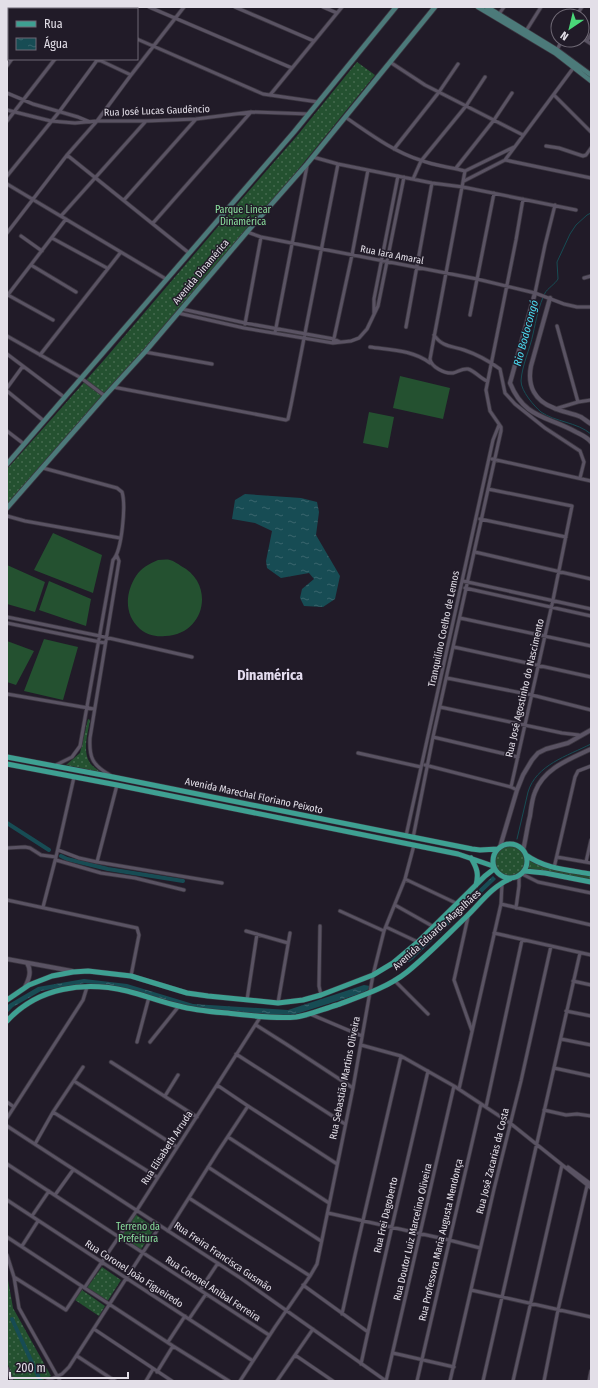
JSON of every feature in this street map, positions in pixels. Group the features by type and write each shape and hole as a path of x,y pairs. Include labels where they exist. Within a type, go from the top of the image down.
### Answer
{"main road":[{"path":"7,464 309,114 396,7"},
{"name":"Avenida Dinamérica","path":"7,508 145,352 181,308 313,157 434,7"},
{"path":"478,7 556,52 591,81"},
{"path":"487,7 526,31 591,75"},
{"name":"Avenida Marechal Floriano Peixoto","path":"7,757 113,776 406,837 480,850 499,848"},
{"name":"Avenida Marechal Floriano Peixoto","path":"7,764 414,845 471,858 494,867"},
{"path":"591,874 554,868 538,863 513,844 508,844 499,848 493,857 494,867 501,876 510,879 522,874 545,873 591,882"},
{"path":"522,874 527,866 525,852"},
{"path":"471,858 478,872 476,886"},
{"name":"Avenida Eduardo Magalhães","path":"7,1000 24,988 52,976 73,972 106,972 131,976 187,993 278,1003 304,1000 373,975 393,963 434,927 494,867"},
{"name":"Avenida Eduardo Magalhães","path":"7,1021 24,1005 41,995 63,988 87,986 126,991 179,1006 214,1012 287,1017 310,1014 369,994 408,972 480,902 502,883 510,879"}],"street":[{"path":"149,7 292,68"},
{"path":"7,233 67,155 97,121 184,7"},
{"path":"235,7 314,41"},
{"path":"323,7 337,13"},
{"path":"270,95 342,7"},
{"path":"499,14 504,7"},
{"path":"526,31 541,7"},
{"path":"138,39 254,90 270,95 318,102"},
{"path":"556,52 558,48"},
{"path":"7,121 54,60"},
{"path":"7,176 59,112 97,60"},
{"path":"100,60 131,75"},
{"path":"390,62 425,85 523,135"},
{"path":"394,149 439,92 458,64"},
{"path":"464,181 506,160 514,147 574,67"},
{"path":"413,179 421,161 466,106 485,77"},
{"path":"7,93 24,101 90,122"},
{"path":"456,168 494,120 512,93"},
{"path":"554,95 591,132"},
{"name":"Rua José Lucas Gaudêncio","path":"7,110 51,121 70,123 196,119 251,112 309,114"},
{"path":"153,223 251,112"},
{"path":"345,117 394,149 421,161 466,171 514,147"},
{"path":"124,200 196,119"},
{"path":"61,216 146,121"},
{"path":"546,146 559,148 581,156 586,155 591,148"},
{"path":"67,155 189,252"},
{"path":"313,157 338,164 432,183 463,187 576,210"},
{"path":"506,160 591,178"},
{"path":"275,333 307,164"},
{"path":"113,387 284,421 288,419 338,164"},
{"path":"333,343 368,170"},
{"path":"430,363 434,334 466,171"},
{"path":"374,314 374,298 398,176"},
{"path":"178,313 244,328 333,343 351,342 359,338 367,329 378,306 404,177"},
{"path":"406,327 432,183"},
{"path":"7,184 166,279"},
{"path":"470,315 494,193"},
{"path":"499,424 490,411 486,390 523,199"},
{"path":"555,205 545,246 537,294 510,383 514,394 527,409 542,418 566,427 587,438 591,442"},
{"path":"54,320 8,296 66,219"},
{"name":"Rua Iara Amaral","path":"247,232 292,243 477,279 537,294 572,306 591,307"},
{"path":"21,236 42,252"},
{"path":"244,328 261,236"},
{"path":"52,238 107,268"},
{"path":"40,355 120,252"},
{"path":"31,265 76,292"},
{"path":"584,278 591,276"},
{"path":"549,298 528,376 530,385 540,400 555,409 580,417 591,424"},
{"path":"181,308 245,323 306,333 334,339 340,342"},
{"path":"204,320 205,314"},
{"path":"557,326 578,402"},
{"path":"434,334 438,341 446,346 463,350 491,362 500,368 505,393 515,404 545,428 580,451 584,462 580,478"},
{"path":"7,336 82,378 105,396"},
{"path":"370,348 405,352 424,358 436,368 450,373 462,369 469,369 487,381"},
{"path":"145,352 212,364"},
{"path":"7,354 64,397"},
{"path":"424,358 430,356"},
{"path":"7,388 23,366"},
{"path":"7,391 44,420"},
{"path":"555,409 578,402 591,400"},
{"name":"Tranquilino Coelho de Lemos","path":"406,837 493,440 499,424"},
{"name":"Tranquilino Coelho de Lemos","path":"413,838 433,737 501,431 499,424"},
{"path":"7,431 24,444"},
{"path":"493,440 498,441"},
{"path":"489,458 591,481"},
{"path":"42,468 116,488 122,492 123,495 123,513 117,556 119,561 94,709 89,749 91,756 98,767 113,776"},
{"name":"Rua José Agostinho do Nascimento","path":"488,488 572,506 553,600 511,787"},
{"path":"7,516 25,521 120,538"},
{"path":"476,519 566,537"},
{"path":"475,552 591,579"},
{"path":"54,766 72,757 78,751 80,746 113,560 117,556"},
{"path":"463,581 591,609"},
{"path":"461,587 591,616"},
{"path":"104,614 110,615"},
{"path":"7,617 106,637 192,657"},
{"path":"460,618 591,646"},
{"path":"7,623 105,643"},
{"path":"454,647 591,677"},
{"path":"447,678 532,695 591,710"},
{"path":"7,694 94,709"},
{"path":"440,707 579,736"},
{"path":"430,729 435,730"},
{"path":"499,848 523,775 538,753 554,746 568,743 591,730"},
{"path":"433,737 518,757"},
{"path":"525,852 532,802 539,784 560,764 591,749"},
{"path":"358,753 427,766 511,787 517,790"},
{"path":"554,868 575,777 578,771 591,766"},
{"path":"43,907 58,850 74,777"},
{"path":"96,862 117,785"},
{"path":"586,862 591,840"},
{"name":"Rua Sebastião Martins Oliveira","path":"240,1381 317,1264 361,1045 373,975 384,931 405,879 414,845"},
{"path":"7,848 26,847 41,855 56,858 101,873 135,878 184,890"},
{"path":"58,850 79,858 96,862 222,883"},
{"path":"557,857 591,863"},
{"path":"516,908 522,874 538,882 591,893"},
{"path":"405,879 458,904"},
{"path":"459,1089 501,904 502,883"},
{"path":"7,900 135,927 139,930 131,976"},
{"path":"501,904 591,925"},
{"path":"395,905 434,927"},
{"path":"340,912 384,931"},
{"path":"468,915 454,980 472,1030"},
{"path":"320,926 319,986 321,995"},
{"path":"386,927 418,942"},
{"path":"246,931 288,943"},
{"path":"278,1003 290,933"},
{"path":"494,933 591,955"},
{"path":"247,1000 257,934"},
{"path":"486,1107 522,940"},
{"name":"Rua José Zacarias da Costa","path":"450,1381 480,1248 521,1081 551,946"},
{"path":"483,1381 580,953"},
{"path":"7,959 73,972"},
{"path":"24,988 30,972 27,963"},
{"path":"394,980 428,1014"},
{"path":"573,981 591,985"},
{"path":"7,1118 83,1000 87,986"},
{"path":"137,1042 149,997"},
{"path":"150,1042 179,1006"},
{"path":"566,1011 591,1016"},
{"path":"310,1014 362,1036"},
{"name":"Rua Elisabeth Arruda","path":"14,1277 66,1310 102,1262 137,1210 261,1016"},
{"path":"256,1025 352,1088"},
{"path":"561,1039 591,1045"},
{"path":"361,1045 401,1056 459,1089 510,1123 589,1185"},
{"path":"236,1054 345,1124"},
{"path":"342,1314 401,1056"},
{"path":"111,1062 197,1117"},
{"path":"35,1144 83,1067"},
{"path":"554,1068 591,1076"},
{"name":"Rua Frei Dagoberto","path":"361,1364 428,1070"},
{"path":"165,1096 178,1075"},
{"path":"74,1081 177,1147"},
{"path":"217,1085 337,1164"},
{"name":"Rua Doutor Luiz Marcelino Oliveira","path":"386,1381 454,1086"},
{"path":"7,1102 14,1107"},
{"name":"Rua Professora Maria Augusta Mendonça","path":"418,1381 481,1104"},
{"path":"168,1231 208,1166 248,1106"},
{"path":"544,1110 566,1115 577,1114 591,1116"},
{"path":"54,1112 157,1177"},
{"name":"Rua Freira Francisca Gusmão","path":"7,1126 218,1263 386,1381"},
{"path":"228,1137 329,1203"},
{"path":"536,1144 591,1188"},
{"name":"Rua Coronel Aníbal Ferreira","path":"7,1164 269,1335"},
{"path":"513,1381 562,1165"},
{"path":"208,1166 321,1241"},
{"path":"56,1196 73,1170"},
{"path":"544,1381 558,1310 589,1185"},
{"path":"32,1216 49,1191"},
{"path":"189,1198 310,1276"},
{"name":"Rua Coronel João Figueiredo","path":"7,1200 253,1361"},
{"path":"328,1213 480,1248"},
{"path":"22,1246 38,1221"},
{"path":"47,1381 66,1370 77,1356 160,1226"},
{"path":"7,1236 228,1381"},
{"path":"7,1255 14,1277 19,1308 60,1381"},
{"path":"200,1290 218,1263"},
{"path":"303,1285 368,1332"},
{"path":"471,1290 591,1317"},
{"path":"189,1319 206,1294"},
{"path":"168,1342 185,1316"},
{"path":"94,1329 172,1381"},
{"path":"279,1380 313,1329"},
{"path":"157,1372 173,1346"},
{"path":"393,1353 454,1367"},
{"path":"295,1355 333,1381"},
{"path":"77,1356 115,1381"},
{"path":"7,1368 12,1381"},
{"path":"146,1381 153,1369"},
{"path":"589,1381 591,1371"}],"green space":[{"name":"Parque Linear Dinamérica","path":"357,62 375,75 271,203 7,507 7,469 104,360 296,137"},
{"path":"400,376 450,388 443,419 393,408"},
{"path":"369,412 394,417 388,448 363,443"},
{"path":"53,533 102,555 93,593 34,570"},
{"path":"158,560 173,561 192,574 199,584 202,596 201,607 197,618 189,627 179,633 165,636 152,635 140,629 131,617 128,604 130,589 136,576 146,566"},
{"path":"7,565 45,582 35,612 7,604"},
{"path":"49,581 91,599 86,626 39,610"},
{"path":"44,639 78,647 63,700 24,691"},
{"path":"7,641 34,651 16,685 7,682"},
{"path":"88,719 90,720 86,742 86,753 90,763 100,772 66,765 80,753"},
{"path":"507,846 513,846 523,853 526,862 525,868 519,875 513,878 507,878 497,871 494,865 494,859 501,849"},
{"path":"527,857 532,860 591,875 591,881 526,870 528,866"},
{"name":"Terreno da Prefeitura","path":"135,1214 155,1228 140,1251 120,1238"},
{"path":"102,1267 121,1280 107,1302 86,1289"},
{"path":"7,1274 13,1308 51,1376 41,1381 14,1381 7,1362"},
{"path":"82,1290 105,1306 99,1316 75,1300"}],"water":[{"path":"245,494 301,498 317,502 319,512 316,535 340,576 335,599 323,607 304,606 300,598 302,589 314,579 309,573 281,578 267,568 266,561 272,531 255,523 232,519 235,500"},
{"path":"493,876 496,879 493,882 412,960 407,962 406,959 409,956"},
{"path":"84,979 127,984 193,1004 288,1010 364,985 370,986 369,989 362,993 290,1016 194,1008 127,989 85,983 41,991 13,1007 7,1013 7,1006 9,1004 38,987"}],"waterway":[{"name":"Rio Bodocongó","path":"591,213 576,225 570,234 557,262 558,279 546,291 541,302 521,381 525,394 541,412 579,427 591,434"},
{"name":"Rio Bodocongó","path":"517,839 528,792 538,775 554,762 591,744"},
{"path":"7,823 49,850"},
{"path":"61,856 67,859 108,869 183,881"},
{"path":"12,1319 40,1380"}],"district":[{"name":"Dinamérica","path":"270,675"}]}
